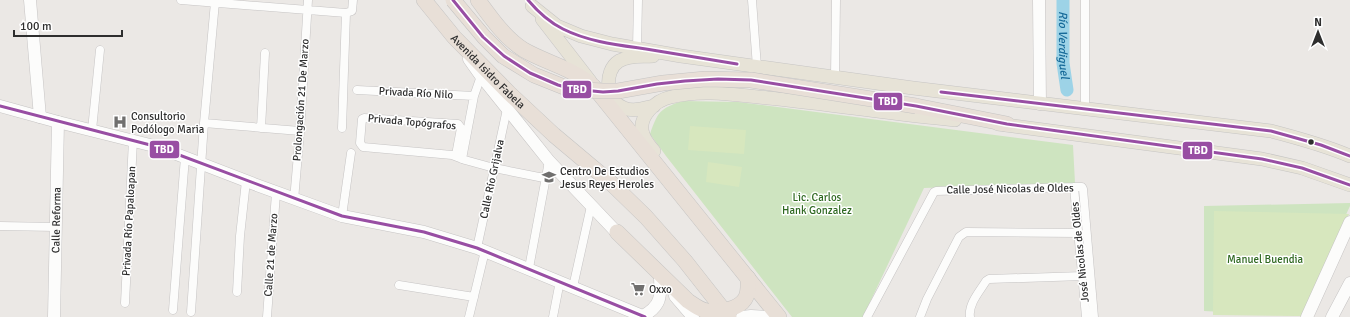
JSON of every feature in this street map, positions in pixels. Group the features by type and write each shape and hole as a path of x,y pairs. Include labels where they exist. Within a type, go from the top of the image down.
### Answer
{"highway":[{"path":"424,0 454,37"},
{"path":"453,0 484,38 503,56 534,76 564,87 610,91 705,79 745,79 916,106 1007,124"},
{"path":"478,0 504,33 523,49 571,70 593,86 779,317"},
{"name":"Avenida Isidro Fabela","path":"454,37 531,114 627,198 685,261 726,314"},
{"path":"617,232 688,301 707,311 726,314 744,301 747,294 748,278"}],"main road":[{"path":"30,0 40,117"},
{"path":"1039,0 1040,104"},
{"path":"530,3 552,34 593,86"},
{"path":"530,3 557,26 567,32 600,42 681,56 836,78 1271,131 1313,142 1350,156"},
{"name":"Avenida Isidro Fabela","path":"454,37 481,76 548,161 660,278 693,317"},
{"path":"654,106 640,110 631,110 618,105 611,95 608,87 612,70 620,61 635,57 681,56"},
{"path":"688,204 643,134 642,127 644,119 654,106 663,99 694,94 725,94 802,101 949,119 1007,124 1262,159 1302,168 1350,185"},
{"path":"0,106 158,147 246,182 342,216 424,232 481,250 529,268 644,317 652,311 658,303 660,294 660,278"},
{"name":"Calle Reforma","path":"54,317 58,122"},
{"path":"1307,317 1350,222"},
{"path":"1332,317 1350,283"},
{"path":"742,317 767,317"}],"street":[{"path":"181,0 262,3 307,10 349,13"},
{"name":"Prolongación 21 De Marzo","path":"294,200 308,0"},
{"path":"342,128 349,13 353,0"},
{"path":"637,48 638,0"},
{"path":"752,0 757,66"},
{"path":"836,0 836,78"},
{"path":"1085,0 1085,109"},
{"path":"190,312 204,123 215,2"},
{"path":"92,130 100,50"},
{"path":"261,128 264,53"},
{"path":"481,76 474,96 459,157 494,168 544,178"},
{"name":"Privada Río Nilo","path":"358,90 474,96"},
{"name":"Calle Río Grijalva","path":"469,317 474,297 494,168 507,110"},
{"name":"Privada Topógrafos","path":"362,119 458,124 461,128 459,157 363,147 360,143 362,119"},
{"path":"204,123 300,131"},
{"name":"Privada Río Papaloapan","path":"125,303 133,140"},
{"path":"342,216 351,153"},
{"path":"173,310 185,157"},
{"path":"529,268 548,161"},
{"path":"237,292 240,236 246,182"},
{"name":"Calle José Nicolas de Oldes","path":"867,317 936,190 1074,187 1082,187 1083,189"},
{"name":"José Nicolas de Oldes","path":"1074,187 1086,317"},
{"name":"José Nicolas de Oldes","path":"1083,189 1094,317"},
{"name":"Calle 21 de Marzo","path":"267,317 276,193"},
{"path":"573,287 591,206"},
{"path":"0,226 56,227"},
{"path":"920,317 930,292 962,233 1079,233"},
{"path":"970,317 969,313 972,305 989,278 1083,276"},
{"path":"553,317 560,281"},
{"path":"399,285 474,297"}],"green space":[{"name":"Lic. Carlos Hank Gonzalez","path":"682,101 738,102 1073,145 1075,183 924,188 863,317 792,317 650,134 660,112 668,106"},
{"path":"690,126 746,130 744,154 688,150"},
{"path":"708,162 742,167 739,187 706,182"},
{"name":"Manuel Buendia","path":"1350,203 1350,206 1299,316 1204,311 1204,206"},
{"name":"Manuel Buendia","path":"1214,211 1349,214 1304,316 1213,315"}],"waterway":[{"name":"Río Verdiguel","path":"1063,0 1063,63 1067,90"}],"transit line":[{"name":"TBD","path":"453,0 483,37 504,56 530,73 558,85 572,89 603,92 685,81 718,79 751,80 916,106 1007,124 1262,159 1302,168 1350,185"},
{"name":"TBD","path":"528,0 548,20 563,29 583,37 614,44 737,64"},
{"name":"TBD","path":"941,92 1271,131 1321,145 1350,156"},
{"name":"TBD","path":"0,106 158,147 342,216 424,232 477,248 645,317"}],"place":[{"name":"Consultorio Podólogo Maria","path":"120,122"},
{"name":"Centro De Estudios Jesus Reyes Heroles","path":"549,177"},
{"name":"Oxxo","path":"638,289"}]}
